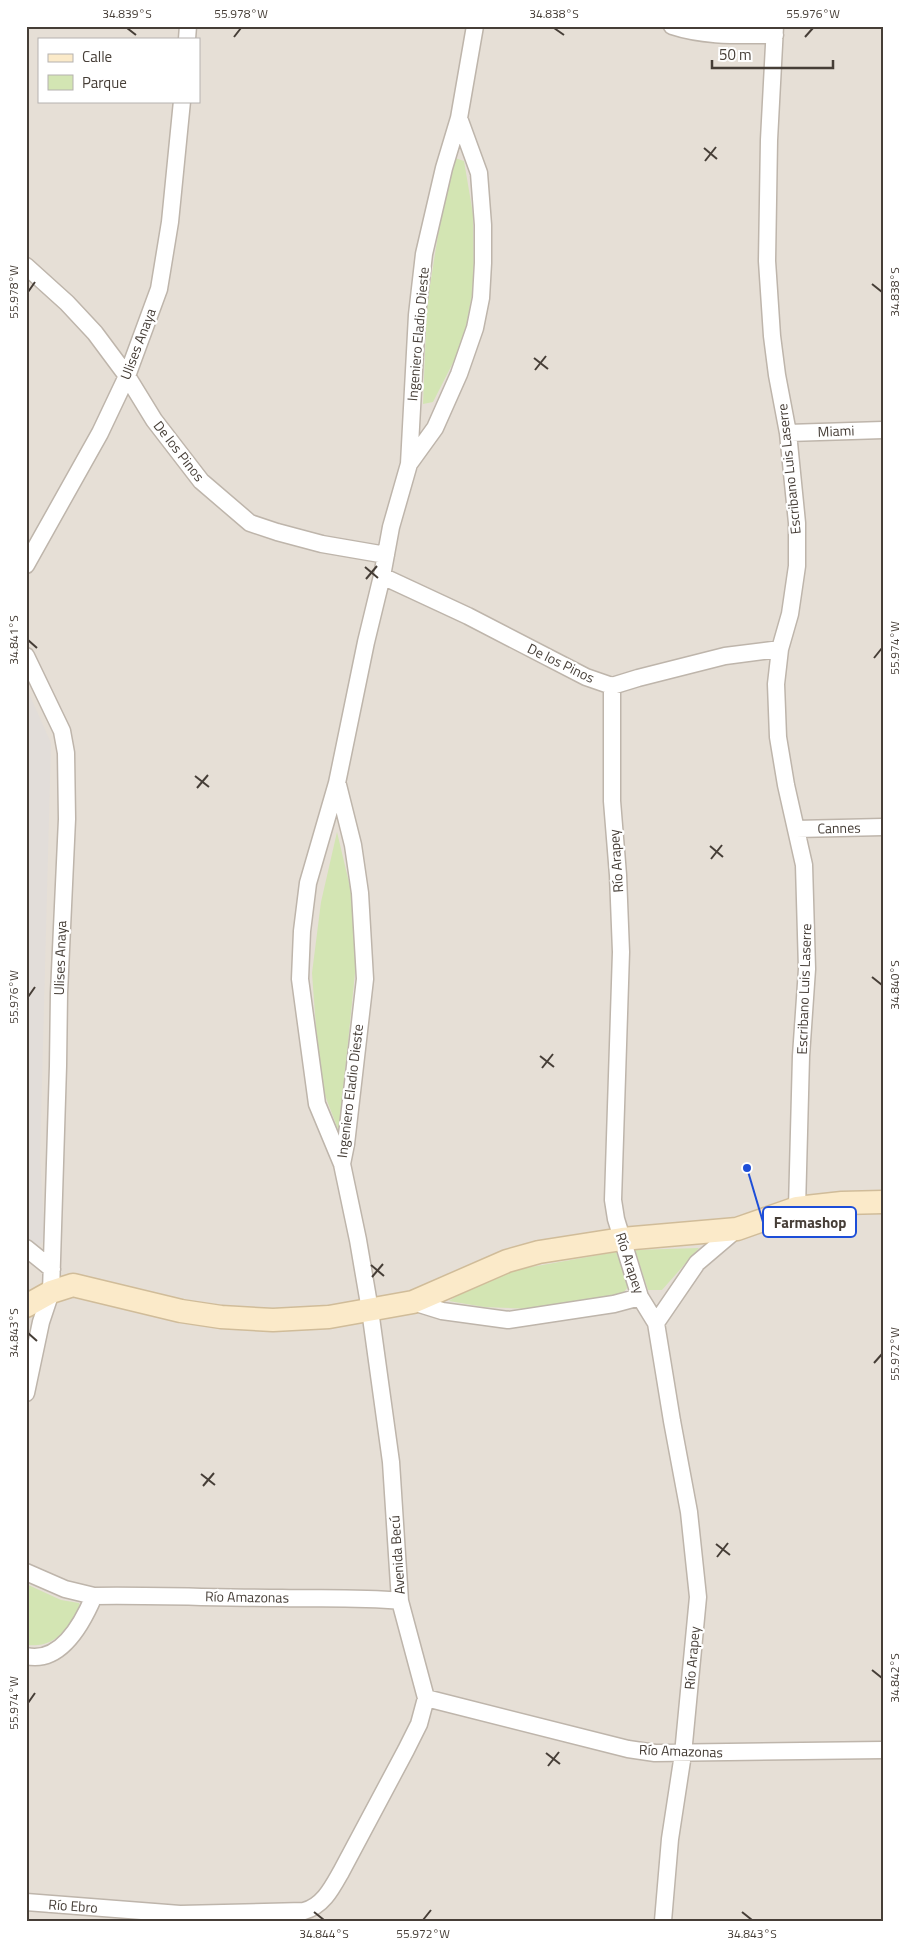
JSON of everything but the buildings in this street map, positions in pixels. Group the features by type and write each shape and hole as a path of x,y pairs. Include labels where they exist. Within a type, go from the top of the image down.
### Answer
{"street":[{"name":"Ingeniero Eladio Dieste","path":"342,1164 318,1104 300,979 302,931 308,883 337,783 391,527 409,464 416,315 424,254 444,168 459,118 475,26"},
{"path":"672,26 692,33 734,36 775,30"},
{"name":"Escribano Luis Laserre","path":"775,30 769,140 767,261 772,336 788,433 797,523 797,566 790,614 780,649 776,684 778,737 804,865 807,969 801,1065 797,1208"},
{"name":"Ulises Anaya","path":"26,565 100,432 127,376 159,289 170,222 182,102"},
{"name":"Ingeniero Eladio Dieste","path":"409,464 435,428 459,374 475,328 481,298 483,244 479,173 459,118"},
{"name":"De los Pinos","path":"26,266 67,303 95,333 127,376 154,420 180,456 202,481 250,523 322,544 386,555"},
{"name":"Miami","path":"788,433 883,430"},
{"name":"De los Pinos","path":"382,576 468,616 586,677 612,686 725,656 780,649"},
{"name":"Ulises Anaya","path":"26,656 62,731 66,753 67,819 60,974 51,1292 28,1366 26,1393"},
{"name":"Río Arapey","path":"612,686 612,801 618,875 621,952 614,1200 616,1219 640,1297 656,1323 668,1403 689,1512 698,1597 683,1754 670,1840 663,1921"},
{"name":"Ingeniero Eladio Dieste","path":"337,783 353,846 360,893 365,979 346,1144 342,1164"},
{"name":"Cannes","path":"796,829 883,827"},
{"name":"Avenida Becú","path":"342,1164 370,1310 391,1462 400,1601 426,1698"},
{"path":"26,1306 51,1292 73,1286 87,1287 181,1311 221,1317 274,1320 329,1318 412,1302 507,1261 539,1252 622,1239 736,1229 797,1208 842,1203 883,1202"},
{"path":"656,1323 697,1263 736,1229"},
{"path":"26,1248 52,1269"},
{"path":"412,1302 442,1311 508,1320 614,1304 640,1297"},
{"name":"Río Amazonas","path":"26,1572 65,1589 94,1596 358,1597 400,1601"},
{"path":"26,1656 35,1658 51,1653 68,1641 84,1620 94,1596"},
{"path":"310,1916 331,1889 406,1750 418,1724 426,1698"},
{"name":"Río Amazonas","path":"426,1698 628,1750 683,1754 883,1750"},
{"name":"Río Ebro","path":"26,1902 179,1917 310,1916"}],"shaded area":[{"path":"26,26 883,26 883,1921 26,1921"},
{"path":"26,687 51,743 40,1157 45,1240 37,1247 26,1235"}],"green space":[{"path":"455,158 464,161 473,214 474,284 463,343 433,402 423,404 427,305 440,222"},
{"path":"337,832 351,891 356,963 339,1132 323,1090 312,973 321,902"},
{"path":"699,1248 662,1290 648,1290 635,1250"},
{"path":"616,1252 630,1284 621,1296 532,1309 484,1307 449,1301 480,1281 520,1269"},
{"path":"26,1584 61,1600 79,1603 81,1608 58,1637 45,1644 26,1644"}],"place":[{"name":"Farmashop","path":"747,1168"}]}
